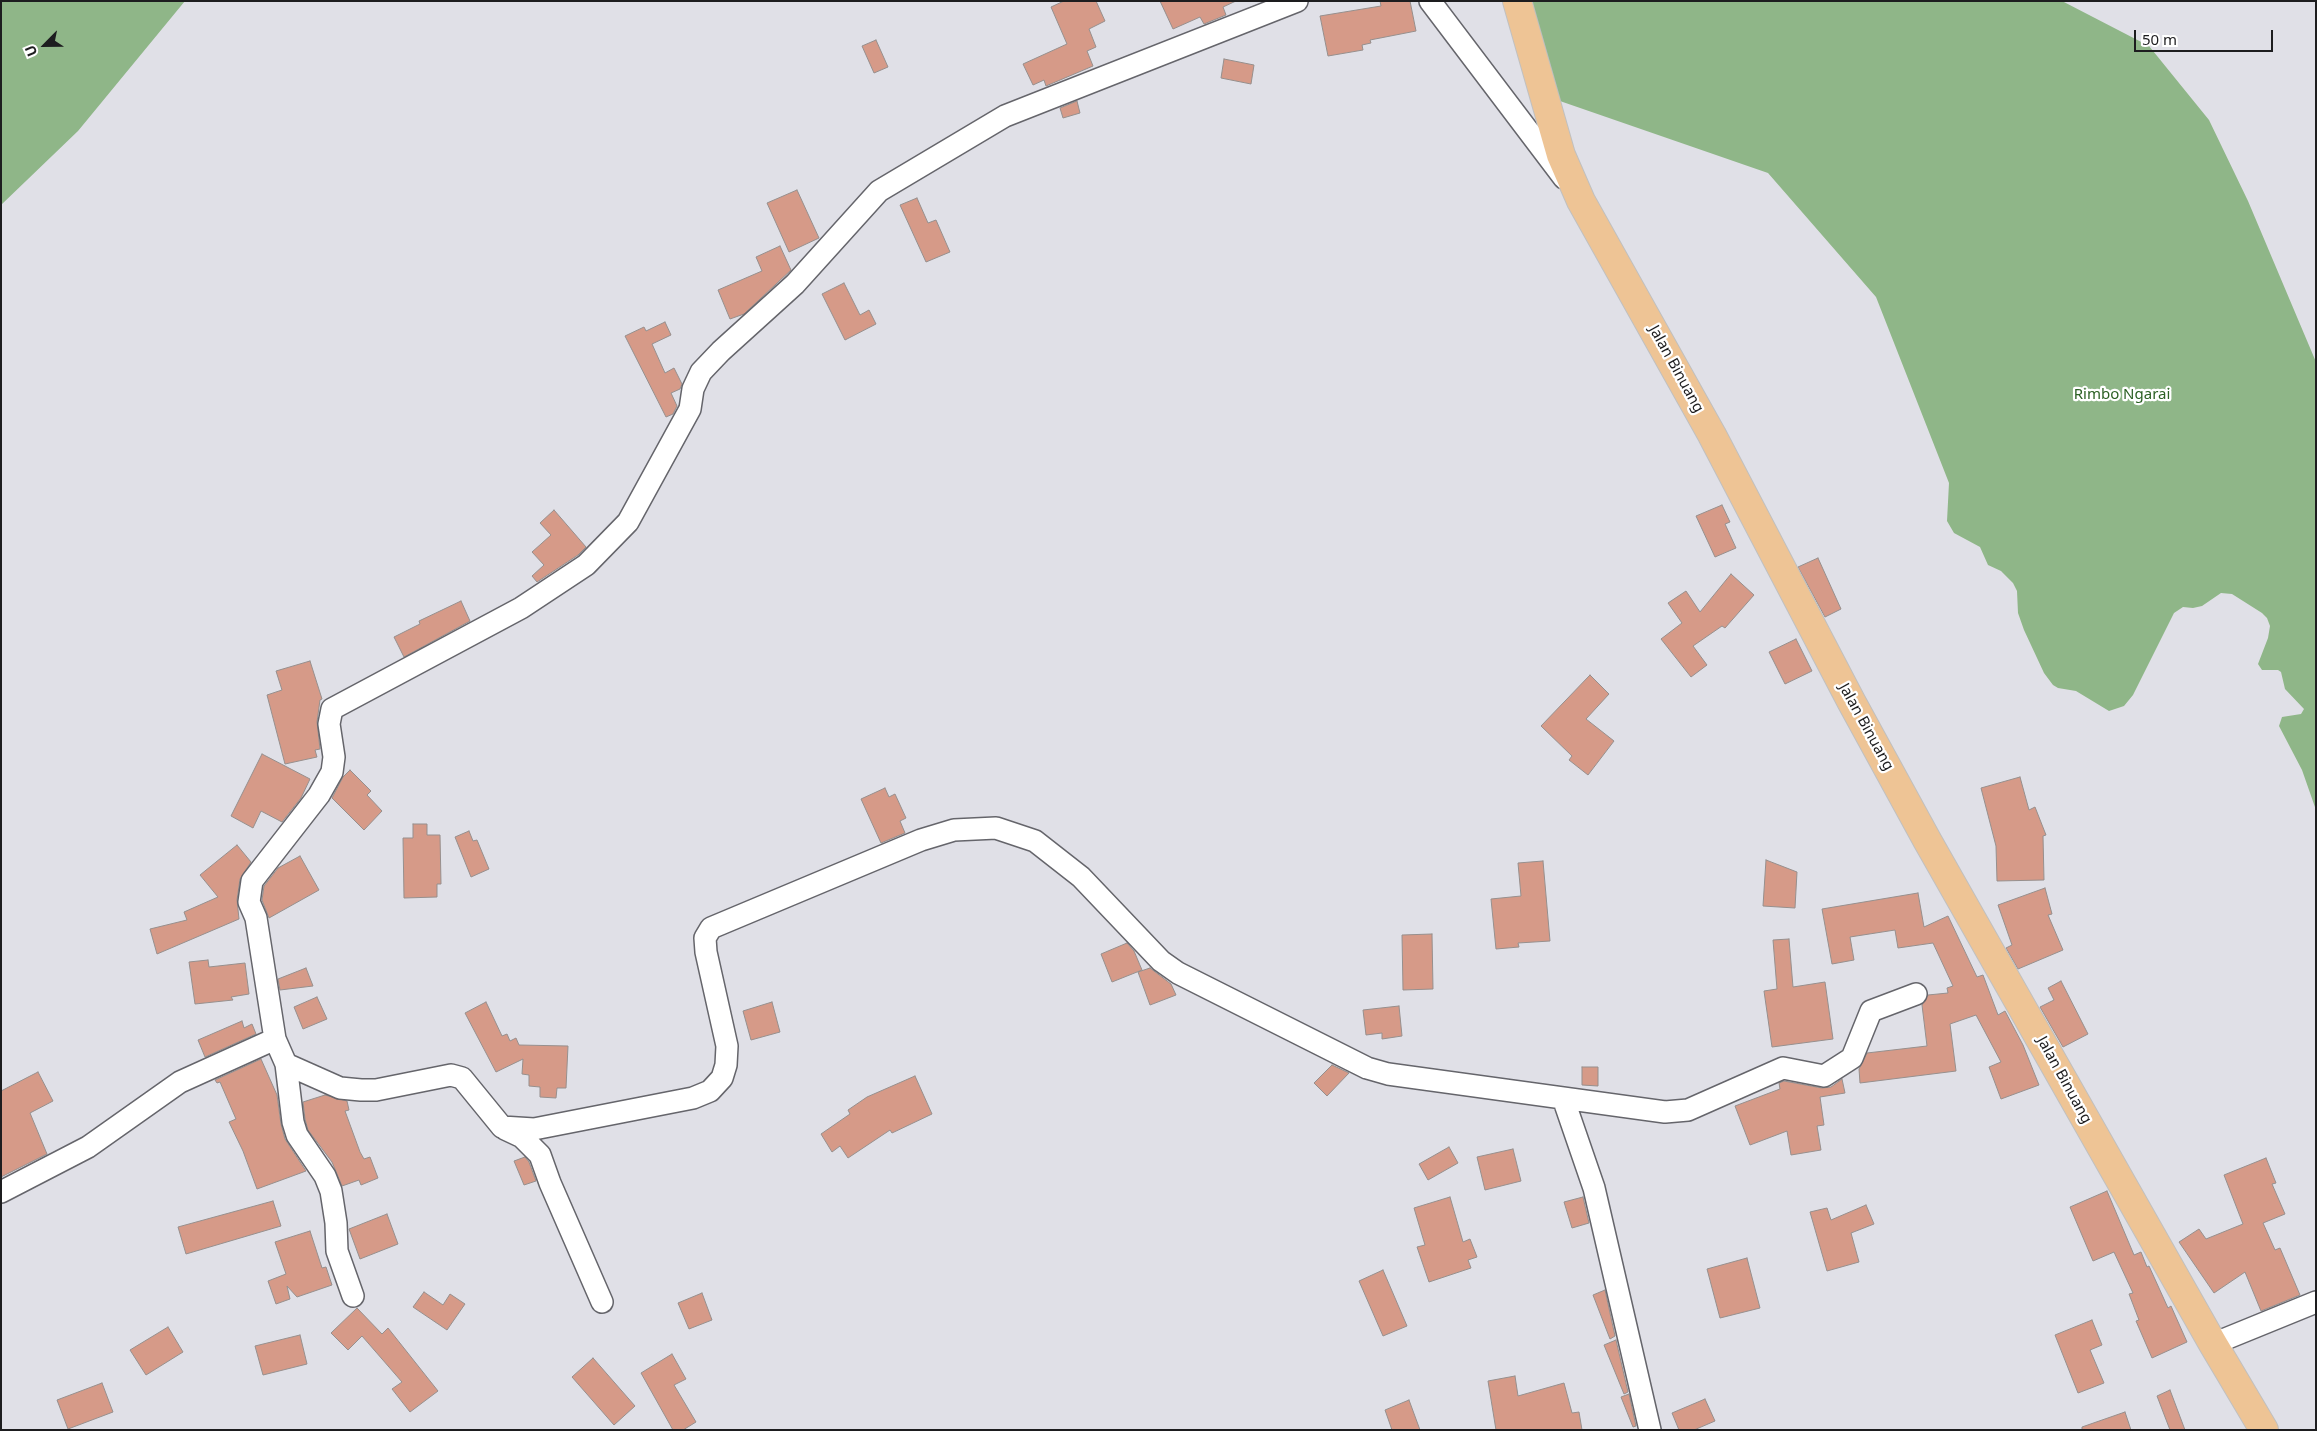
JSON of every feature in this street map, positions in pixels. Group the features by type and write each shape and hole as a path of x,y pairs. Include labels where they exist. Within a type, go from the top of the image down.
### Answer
{"main road":[{"name":"Jalan Binuang","path":"1517,1 1561,155 1581,201 1712,435 1820,642 1928,840 2213,1344 2264,1430"}],"street":[{"path":"353,1296 337,1251 336,1223 331,1191 325,1176 297,1135 293,1122 286,1064 275,1039 256,918 249,902 252,881 319,795 332,772 334,756 329,724 332,709 521,608 586,565 628,522 690,409 693,389 701,372 721,351 795,284 879,191 1005,116 1296,1"},
{"path":"1430,1 1581,201"},
{"path":"502,1127 534,1129 693,1098 710,1091 722,1078 726,1065 727,1046 706,952 705,938 711,928 921,840 954,830 996,828 1035,841 1081,877 1161,961 1178,974 1367,1068 1388,1074 1665,1112 1688,1110 1783,1068 1824,1076 1852,1058 1871,1011 1916,994"},
{"path":"1,1192 88,1146 180,1082 275,1039"},
{"path":"286,1064 340,1088 361,1090 451,1075 462,1078 502,1127 522,1137 540,1155 550,1183 602,1302"},
{"path":"1563,1098 1594,1188 1650,1430"},
{"path":"2213,1344 2316,1302"}],"green space":[{"path":"1,1 185,1 78,131 1,205"},
{"name":"Rimbo Ngarai","path":"1532,1 2062,1 2149,46 2209,120 2248,201 2316,362 2316,810 2302,770 2279,726 2282,717 2301,714 2304,709 2285,689 2281,672 2278,670 2262,670 2258,664 2268,638 2270,626 2267,618 2232,594 2221,593 2202,606 2193,608 2183,607 2174,613 2133,695 2124,706 2109,711 2076,691 2058,688 2053,685 2044,673 2024,630 2018,613 2017,591 2013,583 2001,571 1988,565 1980,547 1954,533 1947,521 1949,483 1876,297 1768,173 1557,100"}],"building":[{"path":"1064,1 1096,1 1105,21 1089,29 1096,47 1087,51 1093,66 1046,86 1044,80 1033,85 1023,64 1067,44 1051,7"},
{"path":"1160,1 1236,1 1223,7 1226,15 1204,24 1200,17 1173,29"},
{"path":"1380,1 1410,1 1416,31 1370,40 1371,43 1362,45 1363,50 1328,56 1320,16 1381,6"},
{"path":"876,40 888,67 874,73 862,46"},
{"path":"1224,59 1254,65 1251,84 1221,78"},
{"path":"1077,101 1080,113 1063,118 1060,108"},
{"path":"797,190 819,238 789,252 767,203"},
{"path":"917,198 928,223 936,220 950,252 926,262 900,205"},
{"path":"780,246 791,270 744,314 730,319 718,290 762,271 756,257"},
{"path":"844,283 860,315 869,310 876,324 845,340 822,294"},
{"path":"665,322 671,335 652,344 665,373 674,368 682,384 680,389 671,393 677,406 673,414 666,417 625,336 644,327 646,331"},
{"path":"1722,505 1730,522 1725,524 1736,548 1715,557 1696,516"},
{"path":"554,510 586,547 578,555 537,582 532,576 544,565 532,552 551,535 540,523"},
{"path":"1818,558 1841,609 1825,617 1798,567"},
{"path":"1731,574 1754,595 1725,628 1722,626 1693,646 1707,665 1691,677 1661,639 1682,623 1668,603 1686,591 1700,612"},
{"path":"461,601 470,621 404,657 394,637 420,624 419,621"},
{"path":"1796,639 1812,671 1785,684 1769,652"},
{"path":"310,661 322,699 320,700 317,722 320,749 315,750 317,757 285,764 267,695 282,690 276,671"},
{"path":"1590,675 1609,694 1586,719 1614,741 1588,775 1569,760 1572,756 1541,726"},
{"path":"262,754 310,779 301,798 282,822 261,811 253,828 231,816"},
{"path":"350,770 371,791 367,795 382,811 364,830 332,798 343,777"},
{"path":"2020,777 2029,810 2035,807 2046,835 2043,836 2044,880 1997,881 1996,846 1981,788"},
{"path":"885,788 889,797 895,794 906,818 900,821 905,833 881,843 861,799"},
{"path":"413,824 427,824 427,835 440,835 441,884 437,884 437,897 404,898 403,838 413,838"},
{"path":"469,831 473,841 477,840 489,869 471,877 455,837"},
{"path":"237,845 251,862 240,879 237,900 239,919 157,954 150,929 187,920 184,912 218,897 200,875"},
{"path":"300,856 319,890 269,918 262,900 264,886 278,868"},
{"path":"1766,860 1797,872 1795,908 1763,906"},
{"path":"1543,861 1550,941 1518,943 1519,947 1496,949 1491,899 1521,896 1518,863"},
{"path":"2045,888 2052,914 2048,915 2063,950 2018,969 2006,948 2012,945 1998,905"},
{"path":"1918,893 1924,927 1948,916 1977,977 1983,975 1998,1015 2005,1011 2023,1045 2039,1085 2001,1099 1989,1067 2001,1062 1976,1015 1950,1024 1956,1071 1860,1083 1859,1069 1867,1053 1927,1046 1922,1005 1928,995 1948,993 1947,988 1953,986 1933,943 1898,948 1895,930 1850,937 1854,960 1832,964 1822,909"},
{"path":"1432,934 1433,989 1403,990 1402,935"},
{"path":"1789,939 1793,987 1825,982 1833,1039 1772,1047 1764,991 1777,989 1773,940"},
{"path":"1127,943 1134,951 1142,970 1112,982 1101,954"},
{"path":"208,960 209,967 245,963 249,994 231,997 233,1000 195,1004 189,962"},
{"path":"306,968 313,986 280,990 278,979"},
{"path":"1150,968 1171,984 1176,995 1150,1005 1138,972"},
{"path":"2061,981 2088,1034 2063,1047 2040,1007 2054,1000 2048,988"},
{"path":"317,997 327,1019 303,1029 294,1007"},
{"path":"486,1002 502,1036 507,1034 510,1041 516,1038 519,1045 568,1046 566,1088 557,1088 556,1098 540,1097 540,1087 529,1086 529,1075 522,1074 523,1059 496,1072 465,1013"},
{"path":"772,1002 780,1032 751,1040 743,1011"},
{"path":"1399,1006 1402,1036 1382,1039 1382,1033 1366,1035 1363,1010"},
{"path":"242,1021 244,1028 252,1024 256,1034 205,1057 198,1040"},
{"path":"261,1059 277,1095 285,1139 306,1171 257,1189 243,1151 229,1122 236,1119 220,1082 217,1083 215,1080"},
{"path":"1332,1065 1349,1073 1327,1096 1314,1083"},
{"path":"1582,1067 1598,1067 1598,1086 1582,1085"},
{"path":"38,1072 53,1101 30,1113 47,1154 1,1177 1,1091"},
{"path":"915,1076 932,1114 892,1133 890,1130 848,1158 840,1146 832,1152 821,1134 850,1114 848,1110 867,1097"},
{"path":"1842,1079 1845,1093 1820,1097 1824,1125 1817,1126 1821,1150 1791,1155 1787,1131 1750,1145 1735,1106 1780,1089 1779,1083 1784,1081 1822,1088 1831,1087"},
{"path":"325,1095 347,1101 349,1110 345,1111 360,1152 364,1159 370,1157 378,1178 361,1185 359,1180 342,1186 332,1162 308,1130 305,1119 303,1102"},
{"path":"1449,1147 1458,1163 1428,1180 1419,1164"},
{"path":"1513,1149 1521,1181 1485,1190 1477,1157"},
{"path":"525,1157 529,1162 536,1181 524,1185 514,1161"},
{"path":"2266,1158 2276,1183 2272,1184 2285,1214 2263,1223 2275,1250 2280,1248 2300,1295 2261,1311 2245,1272 2214,1293 2179,1242 2199,1229 2206,1239 2243,1224 2224,1175"},
{"path":"2107,1191 2134,1255 2141,1252 2168,1308 2171,1306 2187,1342 2152,1358 2136,1321 2139,1320 2129,1294 2133,1293 2114,1252 2093,1261 2070,1207"},
{"path":"1450,1197 1463,1242 1470,1239 1477,1257 1468,1260 1471,1268 1429,1282 1417,1247 1425,1245 1414,1208"},
{"path":"1583,1197 1589,1223 1572,1228 1564,1202"},
{"path":"273,1201 281,1226 186,1254 178,1227"},
{"path":"1866,1205 1874,1224 1851,1233 1859,1262 1827,1271 1810,1212 1827,1208 1831,1220"},
{"path":"387,1214 398,1244 360,1259 349,1229"},
{"path":"310,1231 322,1268 326,1267 332,1285 297,1297 287,1286 290,1299 276,1304 268,1281 286,1274 275,1242"},
{"path":"1747,1258 1760,1308 1720,1318 1707,1269"},
{"path":"1383,1270 1407,1326 1383,1336 1359,1281"},
{"path":"1605,1290 1615,1336 1610,1339 1593,1295"},
{"path":"424,1292 443,1305 450,1294 465,1304 447,1330 413,1307"},
{"path":"702,1293 712,1320 689,1329 678,1303"},
{"path":"357,1308 382,1334 388,1328 438,1391 410,1412 392,1389 402,1382 362,1336 348,1350 331,1333"},
{"path":"2092,1320 2102,1345 2090,1350 2104,1383 2078,1393 2055,1335"},
{"path":"168,1327 183,1352 146,1375 130,1350"},
{"path":"300,1335 307,1364 263,1375 255,1346"},
{"path":"1616,1340 1628,1392 1624,1394 1604,1345"},
{"path":"672,1354 686,1379 674,1385 696,1422 683,1430 673,1430 641,1373"},
{"path":"593,1358 635,1406 614,1425 572,1377"},
{"path":"1515,1376 1518,1396 1564,1383 1572,1413 1579,1412 1582,1430 1496,1430 1488,1381"},
{"path":"102,1383 113,1412 68,1429 57,1400"},
{"path":"2170,1390 2185,1430 2170,1430 2157,1396"},
{"path":"1629,1394 1636,1426 1633,1427 1621,1397"},
{"path":"1705,1399 1715,1421 1694,1430 1679,1430 1672,1413"},
{"path":"1409,1400 1420,1430 1392,1430 1385,1410"},
{"path":"2125,1412 2131,1430 2082,1430 2082,1427"}]}
